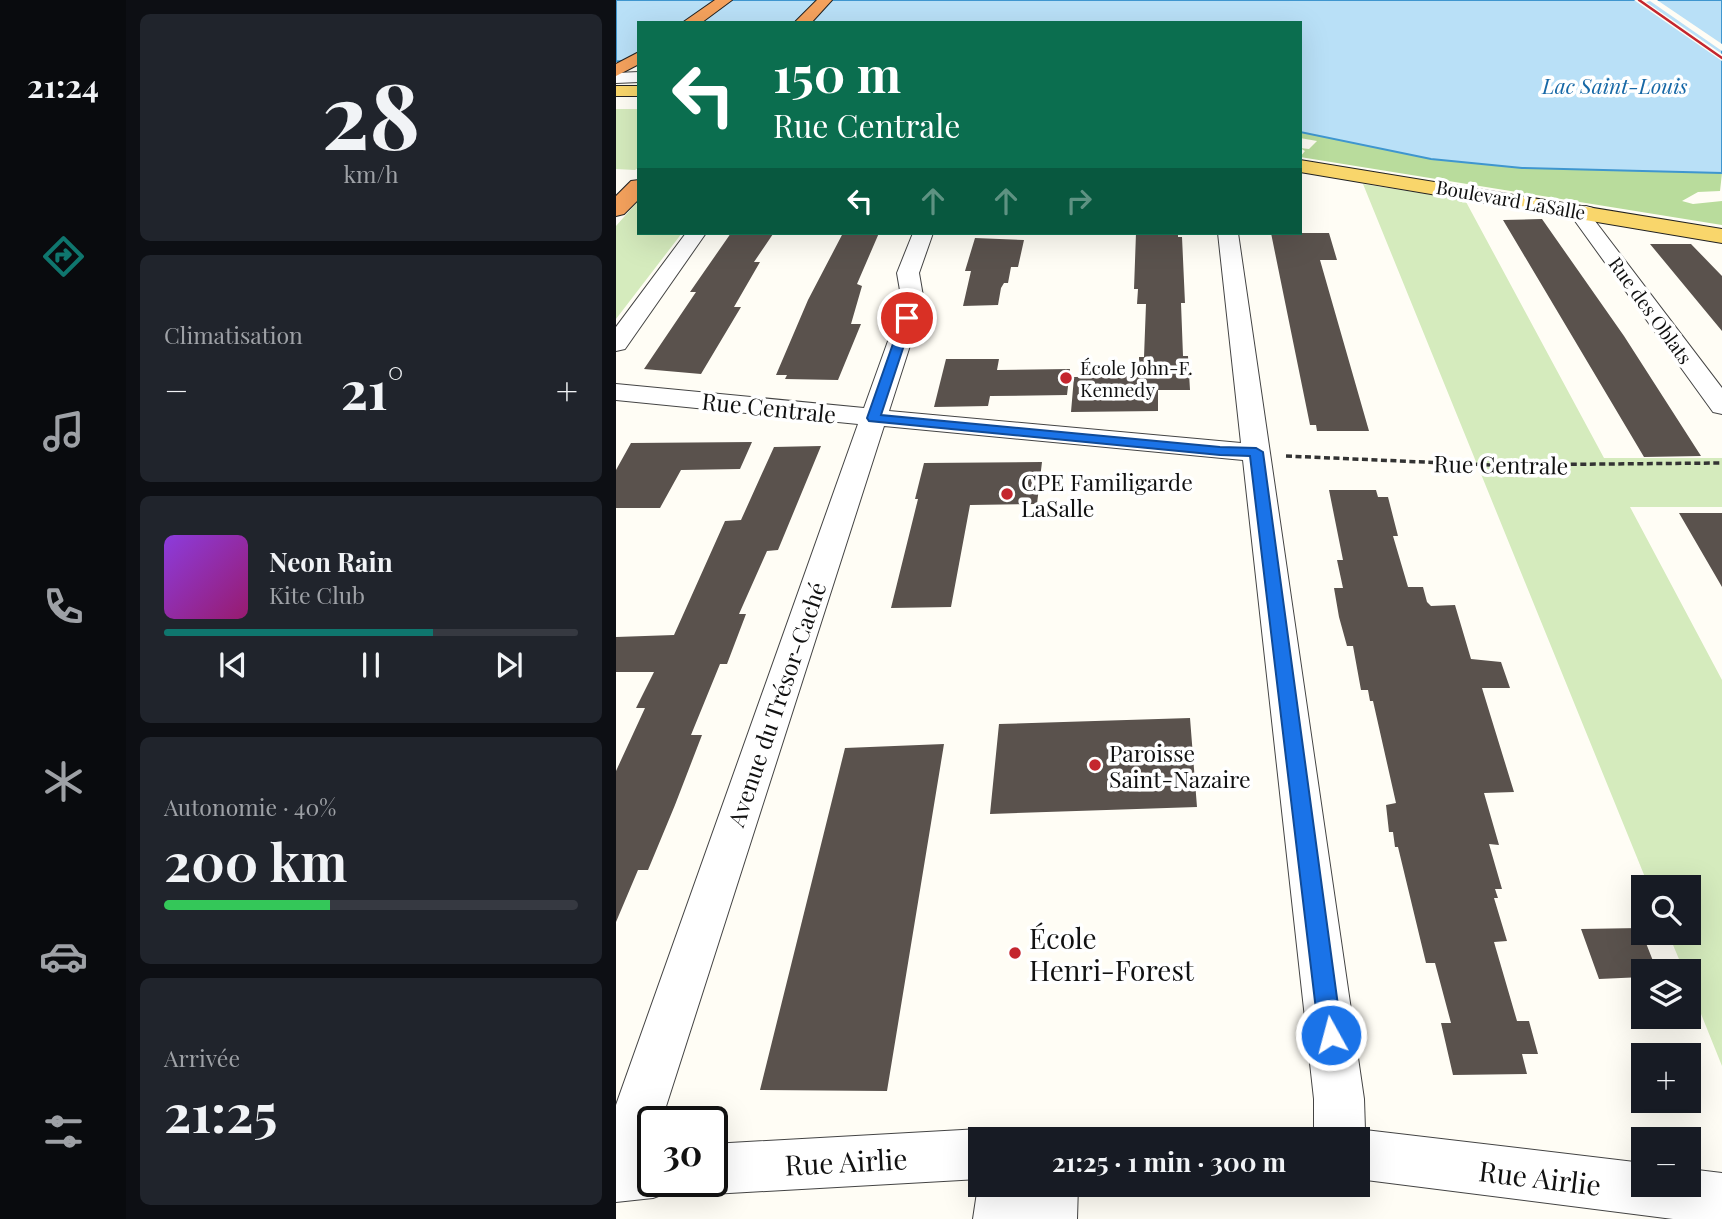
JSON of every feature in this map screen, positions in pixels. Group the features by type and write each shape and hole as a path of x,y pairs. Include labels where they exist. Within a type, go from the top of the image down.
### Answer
{"highway":[{"path":"693,21 725,0"},
{"path":"804,21 825,0"},
{"path":"616,71 637,68"},
{"path":"616,209 637,188"}],"main road":[{"path":"616,91 637,91"},
{"name":"Boulevard LaSalle","path":"1302,166 1722,236"}],"street":[{"path":"616,78 637,68"},
{"name":"Rue des Oblats","path":"1586,212 1586,221 1722,406"},
{"path":"616,344 695,235"},
{"name":"Avenue du Trésor-Caché","path":"629,1175 873,418 913,302 908,273 922,235"},
{"path":"1228,235 1268,454 1339,1098 1339,1127"},
{"name":"Rue Centrale","path":"616,392 1268,454"},
{"name":"Rue Airlie","path":"728,1168 968,1155"},
{"name":"Rue Airlie","path":"1370,1155 1722,1199"},
{"path":"1000,1219 1002,1197"},
{"path":"1050,1219 1051,1197"}],"path":[{"name":"Rue Centrale","path":"1268,454 1477,465 1722,463"}],"green space":[{"path":"616,109 637,109 637,168 616,169"},
{"path":"1302,132 1431,159 1522,168 1722,173 1720,191 1698,192 1682,201 1693,204 1722,201 1722,225 1302,157 1305,151 1302,148 1309,149 1317,141 1302,138"},
{"path":"1363,184 1465,200 1604,458 1722,458 1722,507 1630,507 1722,680 1722,1066 1701,1014 1701,959 1679,959 1673,945 1701,945 1701,875 1644,875"},
{"path":"637,202 637,235 680,235 616,319 616,226"}],"water":[{"name":"Lac Saint-Louis","path":"616,0 1722,0 1722,173 1522,168 1431,159 1302,132 1302,21 637,21 637,62 616,61"}],"pier":[{"path":"1634,0 1657,0 1722,44 1722,51 1650,1 1646,2 1722,54 1722,61"}],"building":[{"path":"1542,219 1624,336 1701,456 1644,457 1503,220"},
{"path":"1329,233 1337,260 1320,260 1369,431 1317,431 1316,425 1310,425 1271,235"},
{"path":"730,235 772,235 754,262 760,262 734,307 741,307 701,374 644,369 696,292 690,292"},
{"path":"842,235 878,235 857,284 862,286 851,324 861,324 838,380 785,379 787,375 776,375 808,300"},
{"path":"1136,235 1182,237 1185,303 1181,303 1183,356 1188,356 1190,390 1158,390 1158,411 1071,412 1074,377 1139,376 1139,357 1144,357 1146,304 1137,304 1138,289 1134,289"},
{"path":"975,238 1024,240 1018,267 1011,267 1008,283 1004,283 1001,288 998,305 963,306 971,271 965,271"},
{"path":"1650,244 1691,244 1722,276 1722,331"},
{"path":"946,359 999,359 997,370 1070,369 1067,395 990,396 988,406 934,407"},
{"path":"752,442 740,469 681,470 660,508 616,508 616,470 631,443"},
{"path":"821,446 778,550 767,551 739,614 746,614 727,664 720,664 691,735 702,735 675,805 648,870 638,870 616,922 616,771 645,708 636,708 654,672 616,672 616,637 674,635 725,521 741,520 774,447"},
{"path":"1042,462 1037,504 970,505 951,607 891,608 918,499 915,499 924,463"},
{"path":"1329,490 1376,490 1378,497 1388,497 1398,536 1393,536 1408,587 1423,587 1427,602 1431,606 1455,605 1471,659 1501,662 1510,688 1482,688 1514,792 1484,793 1499,845 1489,844 1502,889 1495,889 1498,898 1494,898 1507,941 1494,942 1517,1021 1529,1021 1538,1054 1522,1054 1527,1074 1453,1075 1441,1023 1451,1023 1435,963 1426,963 1398,847 1395,847 1393,832 1389,832 1386,805 1396,803 1373,701 1370,701 1368,690 1361,690 1353,646 1347,646 1339,617 1334,588 1343,588 1337,560 1343,560"},
{"path":"1679,513 1722,513 1722,587"},
{"name":"Paroisse Saint-Nazaire","path":"1190,718 1197,807 990,814 999,724"},
{"path":"944,744 887,1091 760,1090 845,748"},
{"path":"1631,928 1631,945 1647,945 1652,959 1631,959 1631,978 1599,979 1581,929"}],"railway":[{"path":"1639,0 1722,58"}],"place":[{"name":"École John-F. Kennedy","path":"1066,378"},
{"name":"CPE Familigarde LaSalle","path":"1007,494"},
{"name":"Paroisse Saint-Nazaire","path":"1095,765"},
{"name":"École Henri-Forest","path":"1015,953"}],"route":[{"path":"907,318 873,418 1220,451 1256,452 1331,1035"}]}
